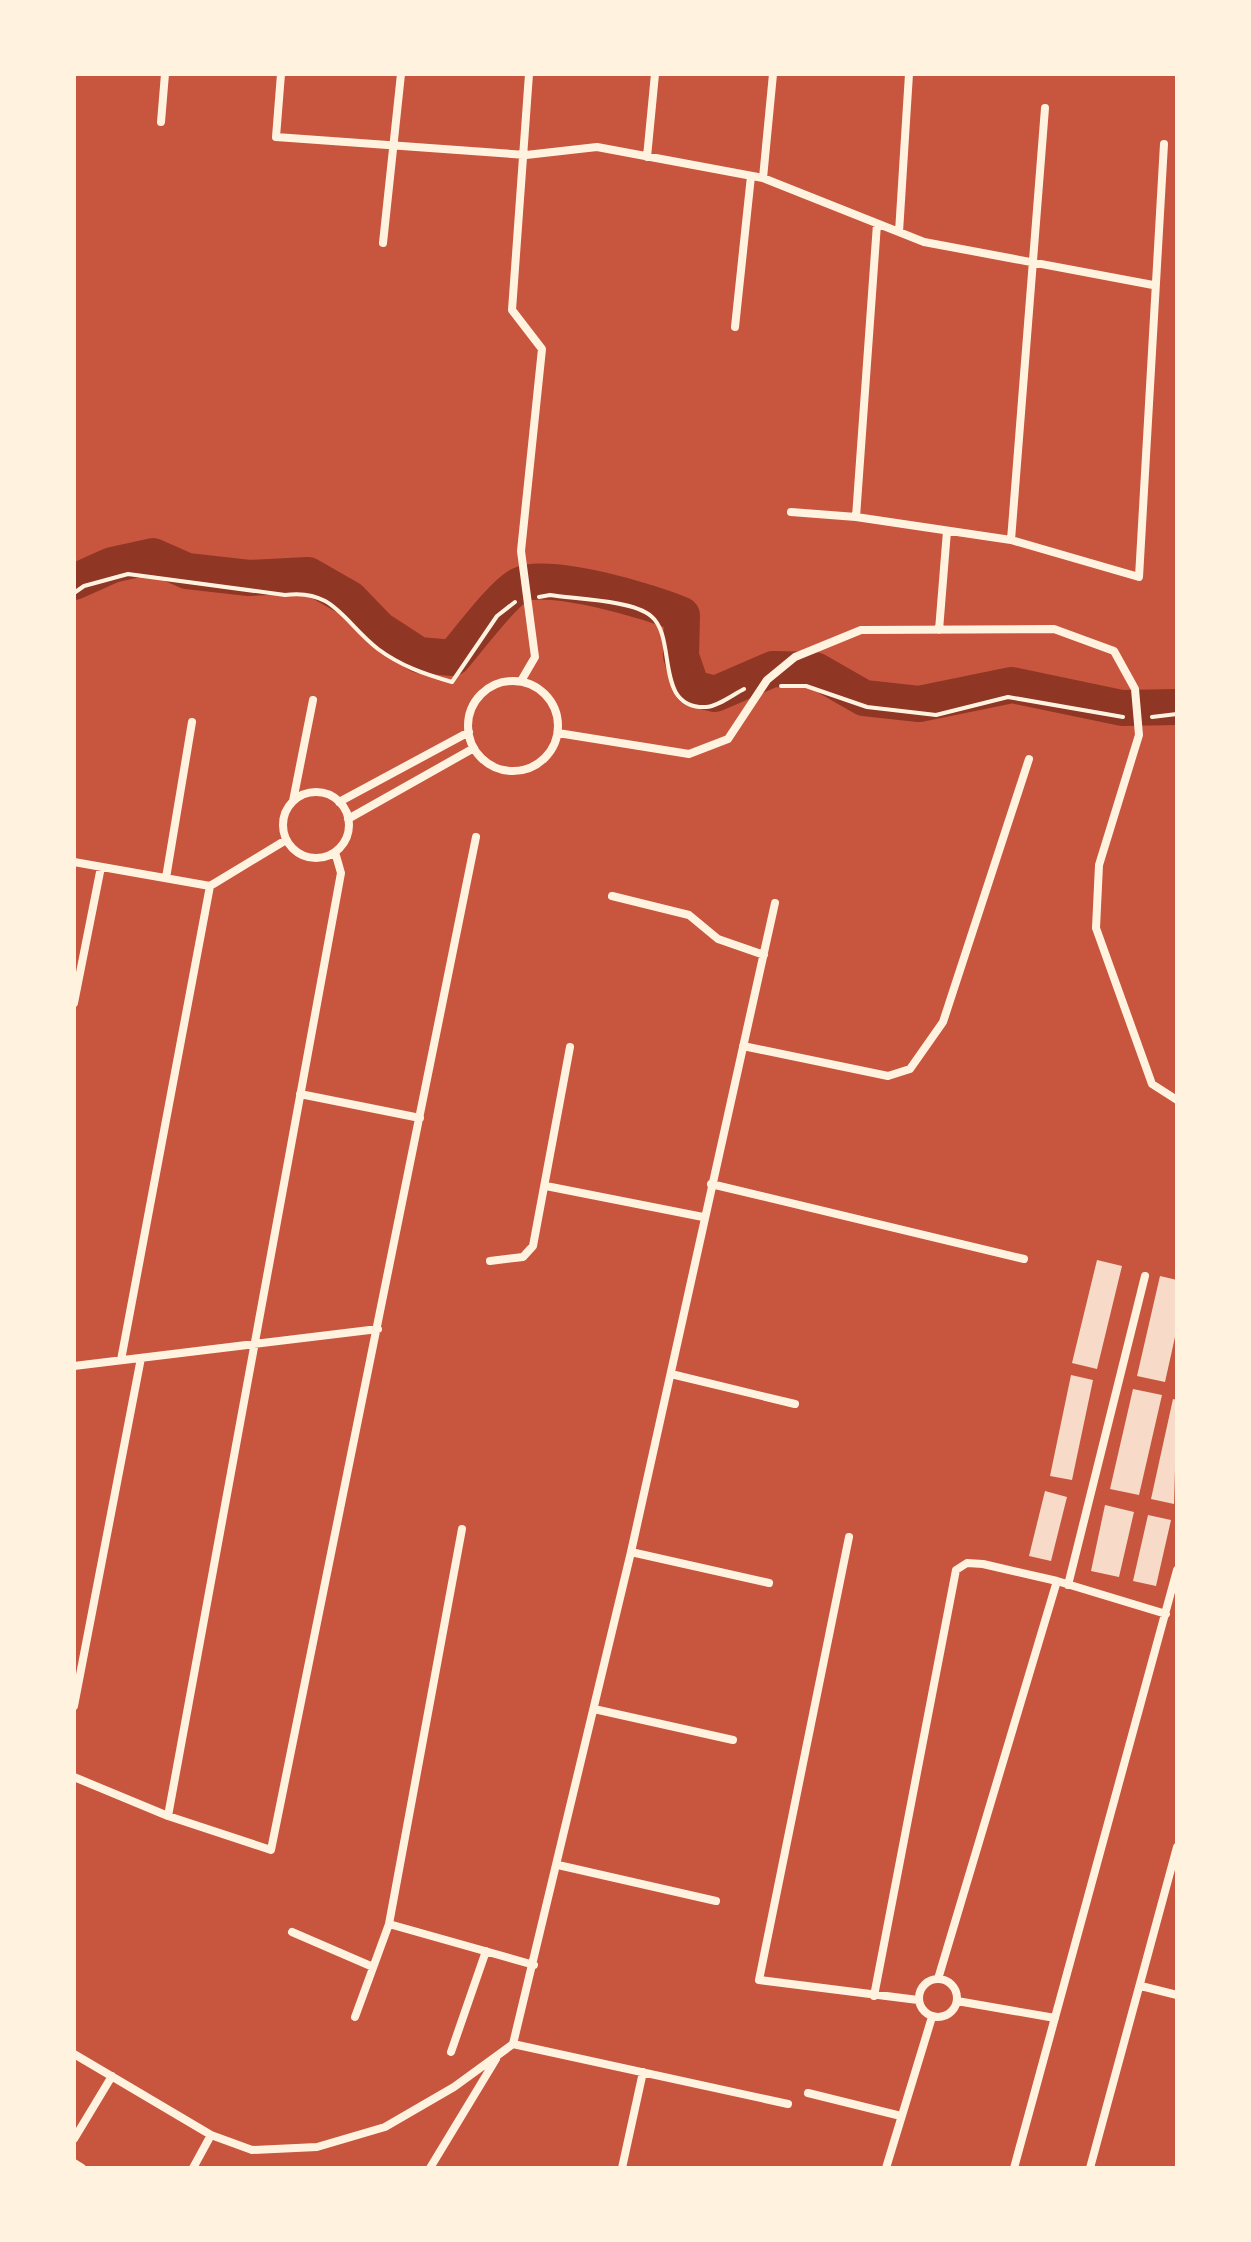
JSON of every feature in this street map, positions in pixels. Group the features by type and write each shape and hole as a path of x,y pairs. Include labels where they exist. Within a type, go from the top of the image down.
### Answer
{"street":[{"path":"161,122 165,74"},
{"path":"281,74 276,137 526,155 597,147 763,178 924,242 1153,285"},
{"path":"383,243 401,74"},
{"path":"521,681 535,657 521,551 542,349 512,310 526,155 529,74"},
{"path":"647,157 655,74"},
{"path":"763,178 773,74"},
{"path":"899,232 909,74"},
{"path":"1011,540 1045,108"},
{"path":"791,512 856,517 1011,540 1139,577 1153,285 1164,144"},
{"path":"735,327 751,176"},
{"path":"856,517 877,224"},
{"path":"939,630 947,531"},
{"path":"558,733 689,754 728,739 764,683 795,657 861,630 1054,629 1114,651 1135,689 1139,735 1099,865 1096,928 1152,1084 1177,1100"},
{"path":"521,681 547,695 557,713 558,733 547,755 527,769 515,771 492,765 474,748 469,732 469,718 482,693 493,685 521,681"},
{"path":"293,802 301,796 321,793 339,802 348,819 346,837 335,852 325,857 302,856 286,840 283,820 293,802 313,700"},
{"path":"166,878 192,722"},
{"path":"339,802 469,732"},
{"path":"348,819 474,748"},
{"path":"743,1046 888,1076 910,1069 943,1022 1029,759"},
{"path":"74,1777 168,1816 271,1850 476,837"},
{"path":"74,862 210,886 286,840"},
{"path":"168,1816 341,873 335,852"},
{"path":"74,1003 101,867"},
{"path":"121,1360 210,886"},
{"path":"612,896 689,915 718,939 764,955"},
{"path":"74,2054 211,2135 252,2150 317,2147 385,2127 454,2087 513,2044 631,1552 775,903"},
{"path":"490,1261 523,1257 529,1252 546,1186 570,1047"},
{"path":"300,1094 420,1118"},
{"path":"711,1184 1024,1259"},
{"path":"546,1186 703,1217"},
{"path":"1068,1585 1145,1276"},
{"path":"74,1366 378,1329"},
{"path":"74,1706 141,1358"},
{"path":"671,1374 795,1404"},
{"path":"355,2017 389,1924 462,1529"},
{"path":"849,1537 759,1980 918,2000"},
{"path":"631,1552 769,1583"},
{"path":"874,1996 955,1574 961,1564 1057,1581 1166,1614"},
{"path":"1014,2168 1177,1570"},
{"path":"938,1979 1057,1581"},
{"path":"594,1709 733,1740"},
{"path":"1090,2168 1177,1847"},
{"path":"558,1865 716,1901"},
{"path":"389,1924 534,1965"},
{"path":"292,1932 373,1967"},
{"path":"451,2052 486,1951"},
{"path":"938,1979 949,1982 956,1990 957,2001 952,2011 943,2017 932,2017 923,2011 918,2000 920,1989 927,1982 938,1979"},
{"path":"1141,1986 1177,1995"},
{"path":"957,2001 1055,2018"},
{"path":"886,2168 932,2017"},
{"path":"513,2044 788,2104"},
{"path":"430,2168 499,2054"},
{"path":"622,2168 643,2072"},
{"path":"74,2139 112,2076"},
{"path":"808,2093 901,2116"},
{"path":"193,2168 211,2135"},
{"path":"74,2163 82,2168"}],"path":[{"path":"74,593 84,586 128,574 285,595 306,592 329,601 377,648 412,671 452,682 497,616 516,602 550,595 638,608 652,616 660,628 670,683 686,703 707,707 764,683 806,686 867,707 936,715 1008,697 1117,717 1177,714"}],"building":[{"path":"1097,1260 1122,1266 1097,1369 1072,1363"},
{"path":"1160,1276 1177,1280 1177,1328 1165,1382 1137,1376"},
{"path":"1071,1375 1093,1380 1072,1480 1050,1476"},
{"path":"1133,1389 1162,1395 1139,1495 1110,1489"},
{"path":"1173,1399 1177,1400 1174,1504 1151,1499"},
{"path":"1045,1491 1067,1497 1051,1561 1029,1556"},
{"path":"1105,1505 1134,1512 1119,1577 1091,1571"},
{"path":"1148,1515 1171,1520 1156,1586 1133,1581"}],"waterway":[{"path":"74,582 112,565 153,556 187,571 249,578 308,575 350,599 379,629 419,655 453,658 513,590 534,582 553,582 625,596 682,615 681,656 692,688 715,694 773,669 815,670 864,698 919,704 1012,685 1122,708 1177,707"}]}
